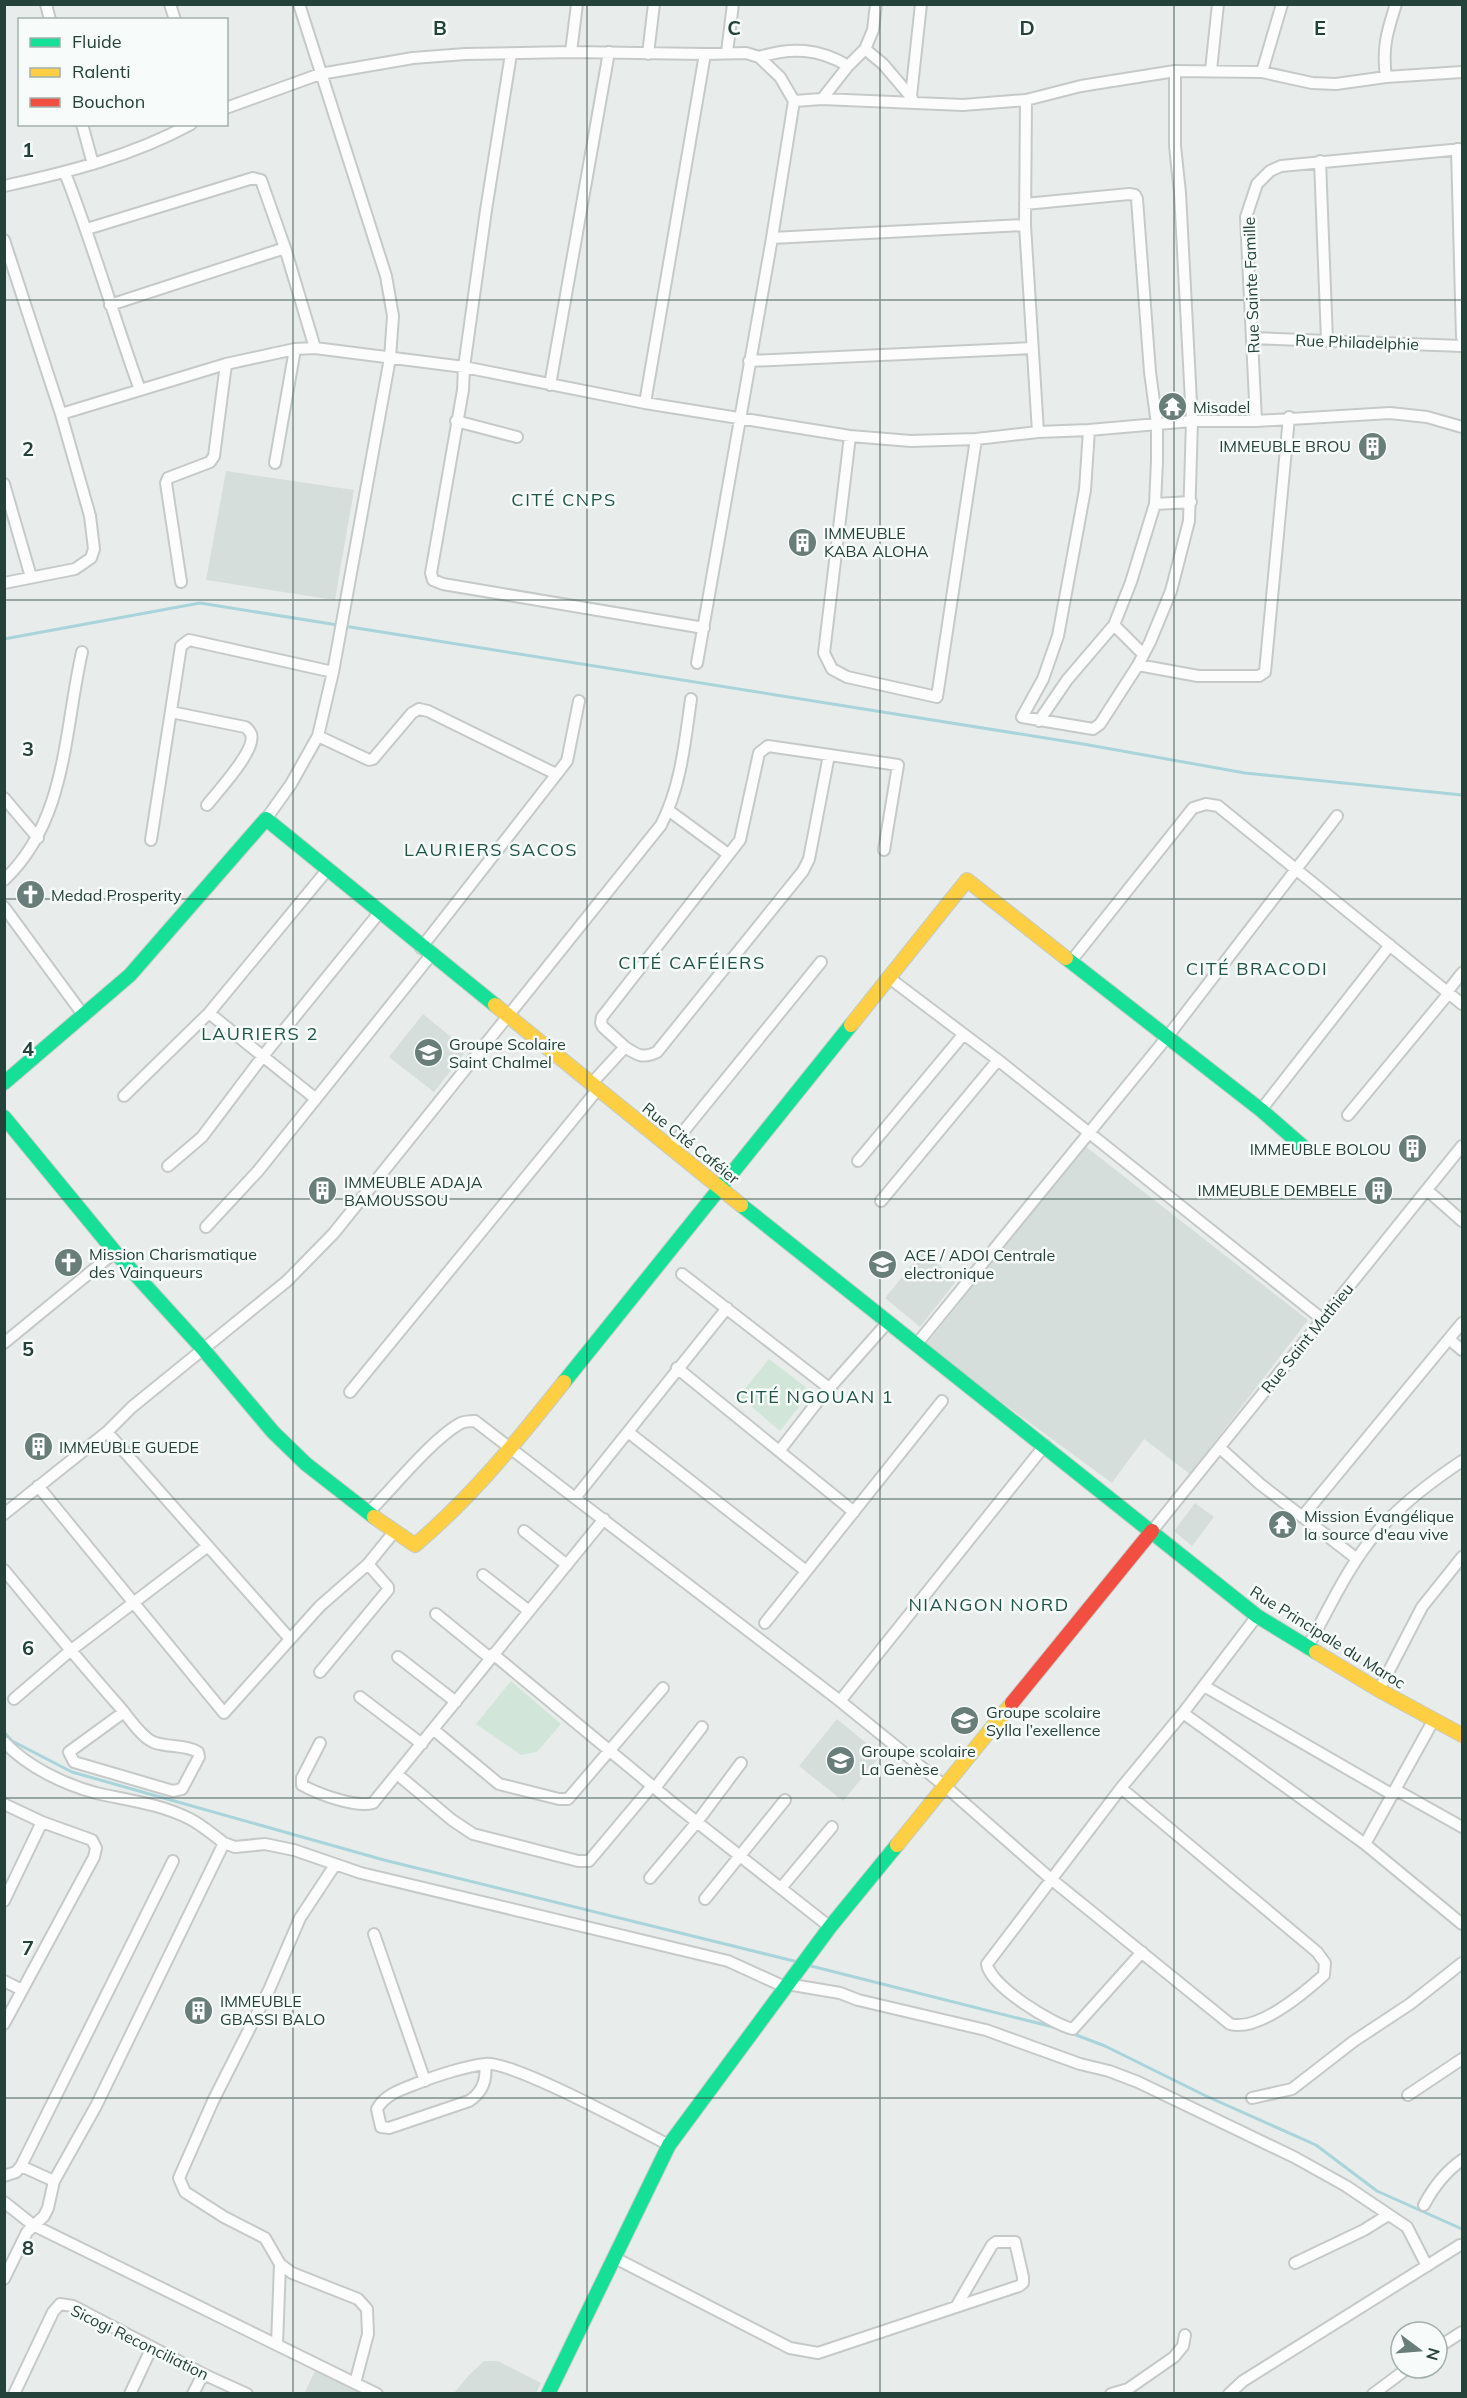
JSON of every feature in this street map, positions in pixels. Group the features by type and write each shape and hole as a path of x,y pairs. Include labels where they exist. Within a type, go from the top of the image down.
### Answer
{"street":[{"path":"4,1083 84,1016 147,957 266,819 291,784 318,736 333,672 390,358 393,316 386,276 299,4"},
{"path":"571,52 577,4"},
{"path":"648,54 654,4"},
{"path":"727,52 733,4"},
{"path":"822,99 848,66 865,49 873,30 876,4"},
{"path":"913,99 921,4"},
{"path":"1211,70 1218,4"},
{"path":"1263,72 1282,4"},
{"path":"1386,77 1383,54 1385,34 1396,4"},
{"path":"865,49 883,64 896,82 913,99"},
{"path":"759,57 778,51 796,50 826,55 848,66"},
{"path":"550,385 609,52"},
{"path":"228,107 320,74 413,58 465,54 746,52 759,57 780,76 794,101 697,663"},
{"path":"511,54 486,210 463,390 430,573 433,580 443,584 704,628"},
{"path":"645,403 705,54"},
{"path":"1089,430 1084,490 1058,636 1043,679 1022,717 1039,722 1093,729 1138,665 1170,591 1189,521 1192,421 1175,146 1175,71"},
{"path":"794,101 913,99 963,105 1026,100 1081,86 1175,71 1263,72 1312,83 1336,84 1386,77 1462,72"},
{"path":"1026,100 1025,225 1038,432"},
{"path":"83,126 93,164"},
{"path":"4,186 65,172 148,146 187,126"},
{"path":"1460,149 1462,337"},
{"name":"Rue Sainte Famille","path":"1256,421 1246,217 1251,196 1257,184 1270,171 1281,166 1460,149"},
{"path":"1320,161 1327,340"},
{"path":"65,172 87,229 110,305 140,390"},
{"path":"87,229 253,178 261,180 285,248 315,348"},
{"path":"1025,204 1135,195 1150,372 1157,424 1158,461 1155,504 1131,582 1114,625 1067,680 1039,722"},
{"path":"772,238 1025,225"},
{"path":"4,583 75,569 91,558 94,549 90,516 61,414 6,248"},
{"path":"110,305 285,248"},
{"name":"Rue Philadelphie","path":"1252,338 1462,345"},
{"path":"61,414 226,364 295,349 315,348 464,368 645,403 850,436 911,441 976,439 1038,432 1192,421 1256,421 1289,417 1390,413 1427,417 1462,427"},
{"path":"749,360 1032,348"},
{"path":"275,463 295,349"},
{"path":"181,582 166,483 168,478 210,462 214,456 226,364"},
{"path":"1138,665 1198,676 1259,676 1265,672 1289,417"},
{"path":"456,421 517,437"},
{"path":"850,436 824,653 832,669 847,677 937,697 976,439"},
{"path":"4,484 8,508 31,577"},
{"path":"1155,504 1191,502"},
{"path":"1114,625 1143,654"},
{"path":"151,840 181,646 189,640 333,672"},
{"path":"4,880 17,868 38,838 51,809 60,775 72,695 82,652"},
{"path":"4,1514 107,1432 132,1407 287,1281 334,1233 661,825 677,782 691,699"},
{"path":"206,1227 258,1171 316,1099 556,774 569,755 579,701"},
{"path":"318,736 369,760 373,759 412,713 419,709 428,711 556,774"},
{"path":"171,712 245,727 251,733 251,741 244,759 207,805"},
{"path":"829,755 808,859 803,870 657,1052 639,1057 603,1027 602,1017 740,840 762,748 768,746 897,765 884,850"},
{"path":"4,798 38,838"},
{"path":"1072,960 1193,808 1206,804 1218,806 1462,1004"},
{"path":"668,810 728,854"},
{"path":"916,1345 1088,1131 1168,1036 1337,816"},
{"name":"Rue Cité Caféier","path":"266,819 426,952 719,1188 1099,1489"},
{"path":"124,1096 209,1013 328,869"},
{"path":"4,1117 115,1252 203,1349 273,1432 306,1464 412,1545 419,1544 510,1450 967,880 1168,1036 1307,1150"},
{"path":"4,907 84,1016"},
{"path":"168,1166 202,1137 263,1056 379,913"},
{"path":"1261,1110 1390,945"},
{"path":"670,1148 821,962"},
{"path":"1348,1115 1462,973"},
{"path":"888,977 998,1060 1322,1319"},
{"path":"209,1013 316,1099"},
{"path":"858,1161 963,1035"},
{"path":"350,1392 625,1047"},
{"path":"881,1201 998,1060"},
{"name":"Rue Saint Mathieu","path":"1152,1531 1462,1146"},
{"path":"1427,1190 1462,1221"},
{"path":"4,1343 115,1252"},
{"path":"682,1274 829,1388"},
{"path":"575,1498 726,1308"},
{"path":"780,1450 829,1388 888,1322"},
{"path":"1302,1517 1462,1323"},
{"path":"1450,1340 1462,1350"},
{"path":"677,1368 854,1512"},
{"path":"765,1623 942,1401"},
{"path":"369,1512 434,1444 460,1424 475,1421 840,1701 946,1787 1051,1879 1226,2021 1237,2026 1251,2023 1288,2004 1324,1975 1325,1963 1317,1952 1121,1788"},
{"path":"107,1432 290,1639"},
{"path":"628,1432 806,1571"},
{"path":"840,1701 1045,1445"},
{"path":"1220,1448 1302,1517 1357,1559"},
{"path":"1307,1647 1357,1559 1377,1532 1409,1499 1462,1461"},
{"path":"38,1486 224,1713 320,1606 368,1564 394,1532"},
{"name":"Rue Principale du Maroc","path":"1099,1489 1257,1616 1379,1690 1462,1735"},
{"path":"320,1743 302,1778 302,1785 341,1800 373,1803 604,1519"},
{"path":"524,1531 567,1565"},
{"path":"548,2394 669,2145 830,1927 1152,1531"},
{"path":"14,1699 70,1651 208,1546"},
{"path":"1379,1690 1422,1607 1462,1557"},
{"path":"320,1672 388,1590 388,1587 368,1564"},
{"path":"4,1570 70,1651 153,1742 189,1747 198,1752 199,1758 182,1789 173,1791 74,1762 69,1752 124,1712"},
{"path":"483,1575 529,1611"},
{"path":"436,1614 830,1927"},
{"path":"1142,1952 1071,2029 1032,2011 992,1975 987,1964 1121,1788 1183,1713 1257,1616"},
{"path":"398,1657 456,1702"},
{"path":"1204,1686 1462,1827"},
{"path":"434,1730 499,1784 568,1799 663,1688"},
{"path":"360,1697 422,1744"},
{"path":"1183,1713 1365,1844 1462,1924"},
{"path":"1365,1844 1433,1721"},
{"path":"397,1774 452,1820 473,1834 589,1862 702,1728"},
{"path":"4,1742 18,1755 54,1777 94,1792 150,1805 190,1819 224,1844 235,1847 265,1844 294,1850 335,1865 728,1961 787,1984 840,1993 858,2000 986,2030 1080,2064 1109,2071 1138,2082 1294,2157 1346,2186 1407,2228 1427,2266"},
{"path":"650,1878 697,1822 741,1763"},
{"path":"705,1899 785,1800"},
{"path":"4,1804 42,1822 92,1840 96,1848 94,1857 4,2024"},
{"path":"4,1901 42,1822"},
{"path":"781,1888 832,1827"},
{"path":"4,2279 27,2232 44,2216 54,2181 78,2141 224,1844"},
{"path":"4,2176 16,2172 21,2166 173,1862"},
{"path":"335,1865 300,1918 269,1990 213,2102 179,2178 185,2192 224,2217 265,2238 280,2264 292,2273 358,2299 367,2308 368,2334 355,2383"},
{"path":"374,1934 425,2081"},
{"path":"1252,2098 1292,2089 1354,2041 1410,2004 1462,1963"},
{"path":"4,1981 22,1990"},
{"path":"1408,2095 1462,2059"},
{"path":"485,2064 485,2080 477,2096 470,2101 389,2128 381,2127 377,2109 382,2100 425,2081 485,2064 497,2064 512,2069 669,2145"},
{"path":"1424,2205 1437,2183 1462,2160"},
{"path":"21,2166 54,2181"},
{"path":"4,2202 33,2225 377,2394"},
{"path":"1295,2263 1364,2230 1388,2215"},
{"path":"615,2258 790,2348 818,2353 956,2307 1023,2283 1016,2242 996,2242 992,2245 956,2307"},
{"path":"1229,2394 1243,2381 1460,2245"},
{"path":"277,2344 280,2264"},
{"name":"Sicogi Reconciliation","path":"14,2394 53,2312 60,2304 73,2306 203,2374 247,2394"},
{"path":"1449,2340 1462,2332"},
{"path":"1111,2394 1130,2391 1174,2357 1183,2346 1185,2335"},
{"path":"130,2394 152,2347"},
{"path":"193,2394 203,2374"},
{"path":"1373,2394 1392,2380"}],"shaded area":[{"path":"226,471 354,490 335,600 206,580"},
{"name":"Groupe Scolaire Saint Chalmel","path":"423,1014 467,1050 434,1092 389,1057"},
{"path":"1085,1146 1308,1320 1190,1474 1144,1439 1112,1483 925,1346"},
{"path":"922,1252 957,1280 920,1327 885,1298"},
{"path":"1195,1503 1214,1517 1192,1546 1174,1531"},
{"name":"Groupe scolaire La Genèse","path":"837,1719 881,1755 843,1801 799,1766"},
{"path":"484,2361 498,2361 541,2383 536,2393 454,2393"},
{"path":"317,2367 370,2394 304,2394"}],"green space":[{"path":"769,1359 808,1389 809,1394 780,1431 739,1396"},
{"path":"511,1681 561,1724 537,1752 521,1755 476,1724"}],"waterway":[{"path":"4,639 200,603 1083,744 1245,773 1462,795"},
{"path":"4,1732 12,1741 72,1772 384,1860 798,1962"},
{"path":"807,1965 1057,2028"},
{"path":"1071,2033 1105,2046 1206,2096 1316,2145 1377,2191 1462,2229"}],"traffic: fast":[{"path":"4,1083 130,975 266,819 495,1005"},
{"path":"1066,958 1261,1110 1307,1150"},
{"path":"564,1382 851,1025"},
{"path":"4,1117 115,1252 203,1349 273,1432 306,1464 374,1517"},
{"path":"741,1205 1257,1616 1316,1652"},
{"path":"548,2394 669,2145 830,1927 897,1845"}],"traffic: slow":[{"path":"851,1025 967,880 1066,958"},
{"path":"495,1005 741,1205"},
{"path":"374,1517 415,1545 475,1488 564,1382"},
{"path":"1316,1652 1379,1690 1462,1735"},
{"path":"897,1845 1012,1703"}],"traffic: jam":[{"path":"1012,1703 1152,1531"}],"place":[{"name":"Misadel","path":"1172,407"},
{"name":"IMMEUBLE BROU","path":"1372,446"},
{"name":"IMMEUBLE KABA ALOHA","path":"803,542"},
{"name":"Medad Prosperity","path":"30,895"},
{"name":"Groupe Scolaire Saint Chalmel","path":"428,1053"},
{"name":"IMMEUBLE BOLOU","path":"1412,1149"},
{"name":"IMMEUBLE DEMBELE","path":"1378,1190"},
{"name":"IMMEUBLE ADAJA BAMOUSSOU","path":"323,1191"},
{"name":"Mission Charismatique des Vainqueurs","path":"68,1263"},
{"name":"ACE / ADOI Centrale electronique","path":"883,1264"},
{"name":"IMMEUBLE GUEDE","path":"38,1447"},
{"name":"Mission Évangélique la source d'eau vive","path":"1283,1525"},
{"name":"Groupe scolaire Sylla l’exellence","path":"965,1721"},
{"name":"Groupe scolaire La Genèse","path":"840,1760"},
{"name":"IMMEUBLE GBASSI BALO","path":"199,2010"}],"district":[{"name":"CITÉ CNPS","path":"564,499"},
{"name":"LAURIERS SACOS","path":"491,849"},
{"name":"CITÉ CAFÉIERS","path":"692,962"},
{"name":"CITÉ BRACODI","path":"1257,968"},
{"name":"LAURIERS 2","path":"260,1033"},
{"name":"CITÉ NGOUAN 1","path":"815,1396"},
{"name":"NIANGON NORD","path":"989,1604"}]}
